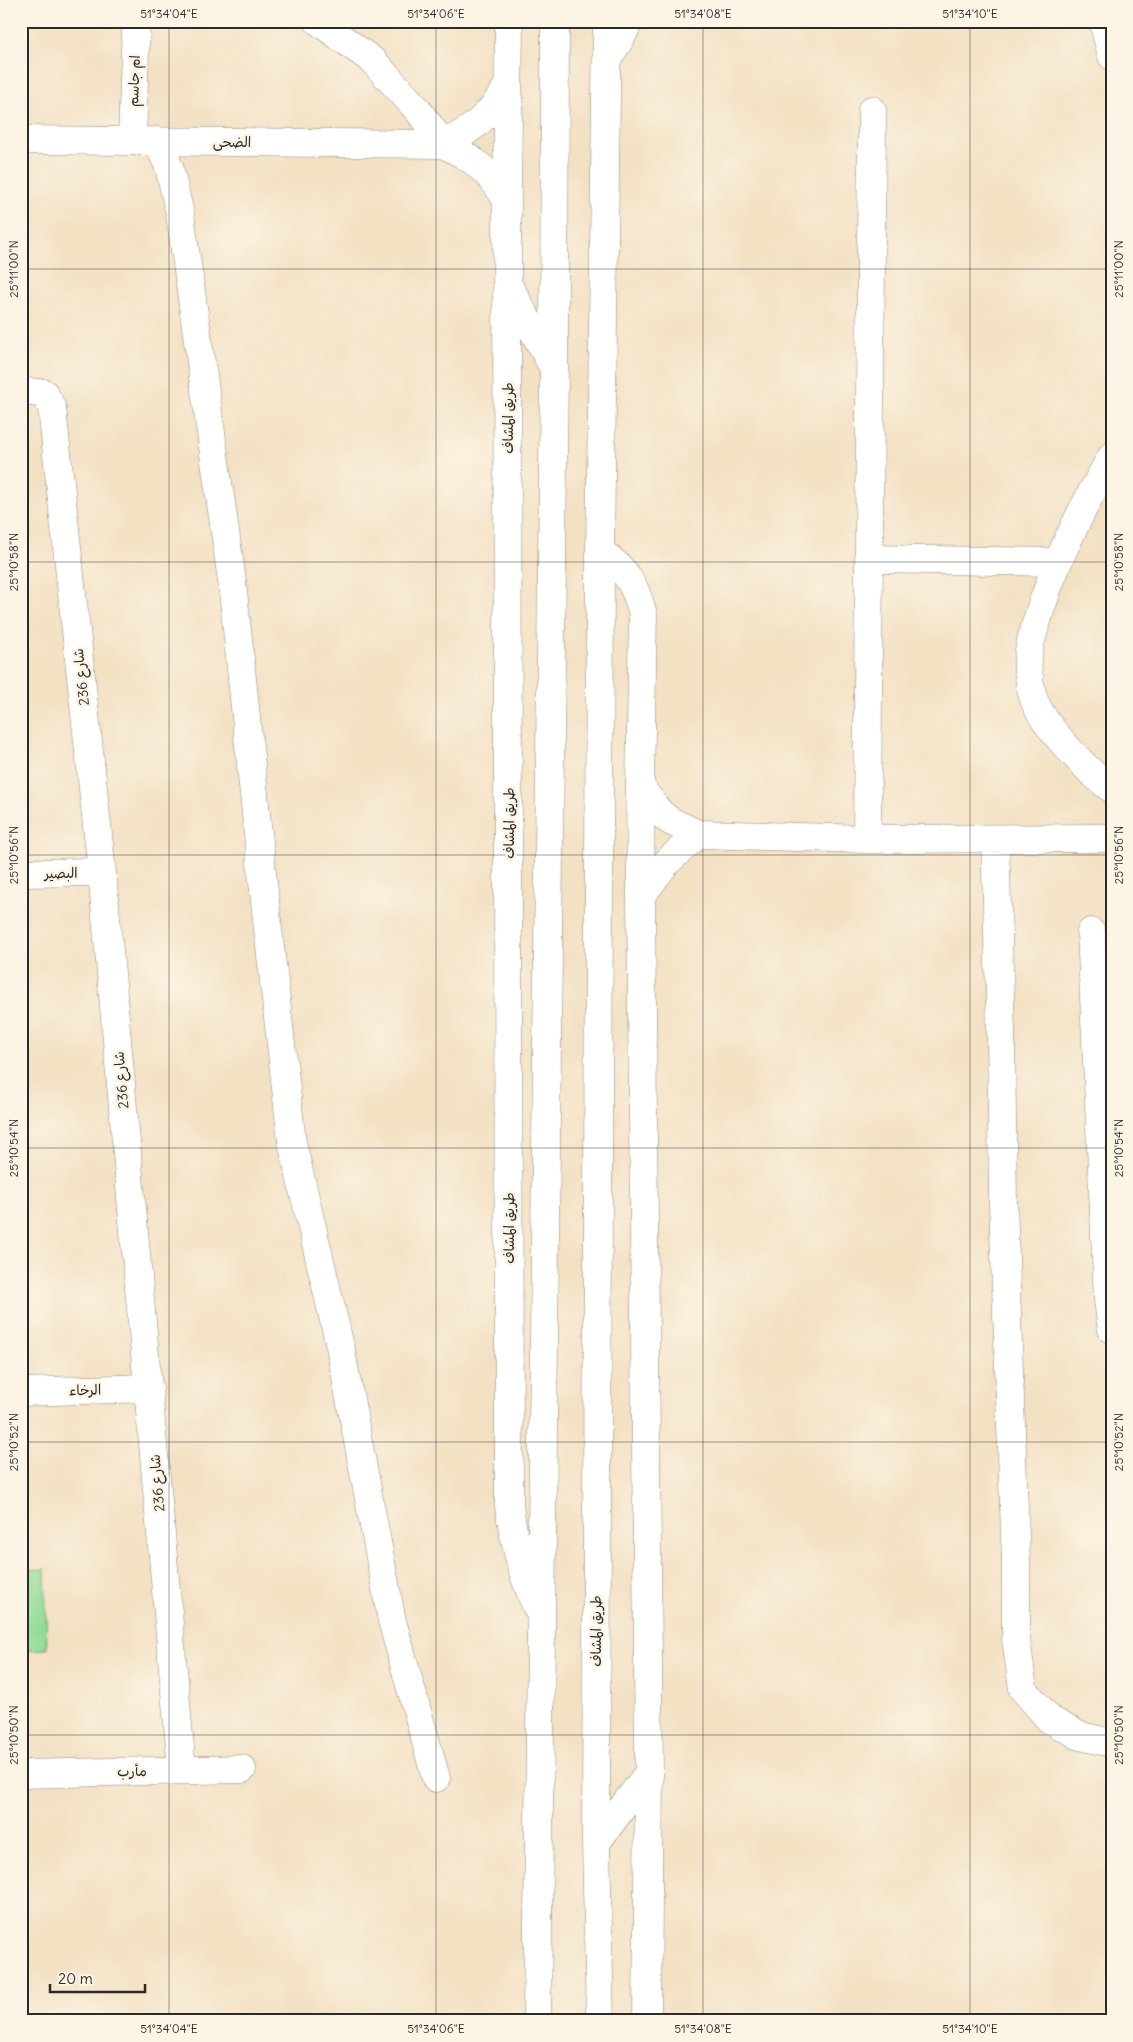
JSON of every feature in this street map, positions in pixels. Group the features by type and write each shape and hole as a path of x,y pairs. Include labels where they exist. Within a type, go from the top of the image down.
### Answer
{"street":[{"name":"ام جاسم","path":"136,21 144,141"},
{"path":"318,21 373,61 417,109 443,144"},
{"name":"طريق المشاف","path":"509,21 507,201 509,1506 520,1564 530,1592 543,1619"},
{"name":"طريق المشاف","path":"535,2016 543,1619 554,368 555,21"},
{"name":"طريق المشاف","path":"600,2021 596,1843 600,552 608,21"},
{"path":"607,59 622,38 629,21"},
{"path":"1104,21 1112,56"},
{"name":"الضحى","path":"443,144 476,127 500,101 508,86"},
{"path":"868,839 872,110"},
{"name":"الضحى","path":"21,140 443,144 464,154 482,167 498,184 507,201"},
{"path":"144,141 169,167 180,214 229,562 292,1142 340,1346 392,1621 436,1778"},
{"path":"508,284 554,368"},
{"name":"شارع 236","path":"32,393 52,408 102,872 182,1770"},
{"path":"1112,456 1072,528 1049,582 1031,637 1028,670 1034,699 1052,730 1074,756 1112,789"},
{"path":"600,552 616,563 629,578 638,596 643,614 640,786 649,1772 647,2021"},
{"path":"869,559 1058,562"},
{"path":"640,786 658,811 670,821 698,834 868,839 1112,838"},
{"path":"641,896 667,862 698,834"},
{"path":"995,839 1001,1030 1003,1203 1016,1564 1016,1639 1023,1689 1048,1719 1080,1736 1112,1743"},
{"name":"البصير","path":"21,873 102,872"},
{"path":"1091,932 1112,1330"},
{"name":"الرخاء","path":"21,1392 149,1388"},
{"name":"مأرب","path":"21,1774 242,1769"},
{"path":"596,1843 649,1772"}],"green space":[{"path":"45,1569 47,1649 21,1650 21,1570"}]}
